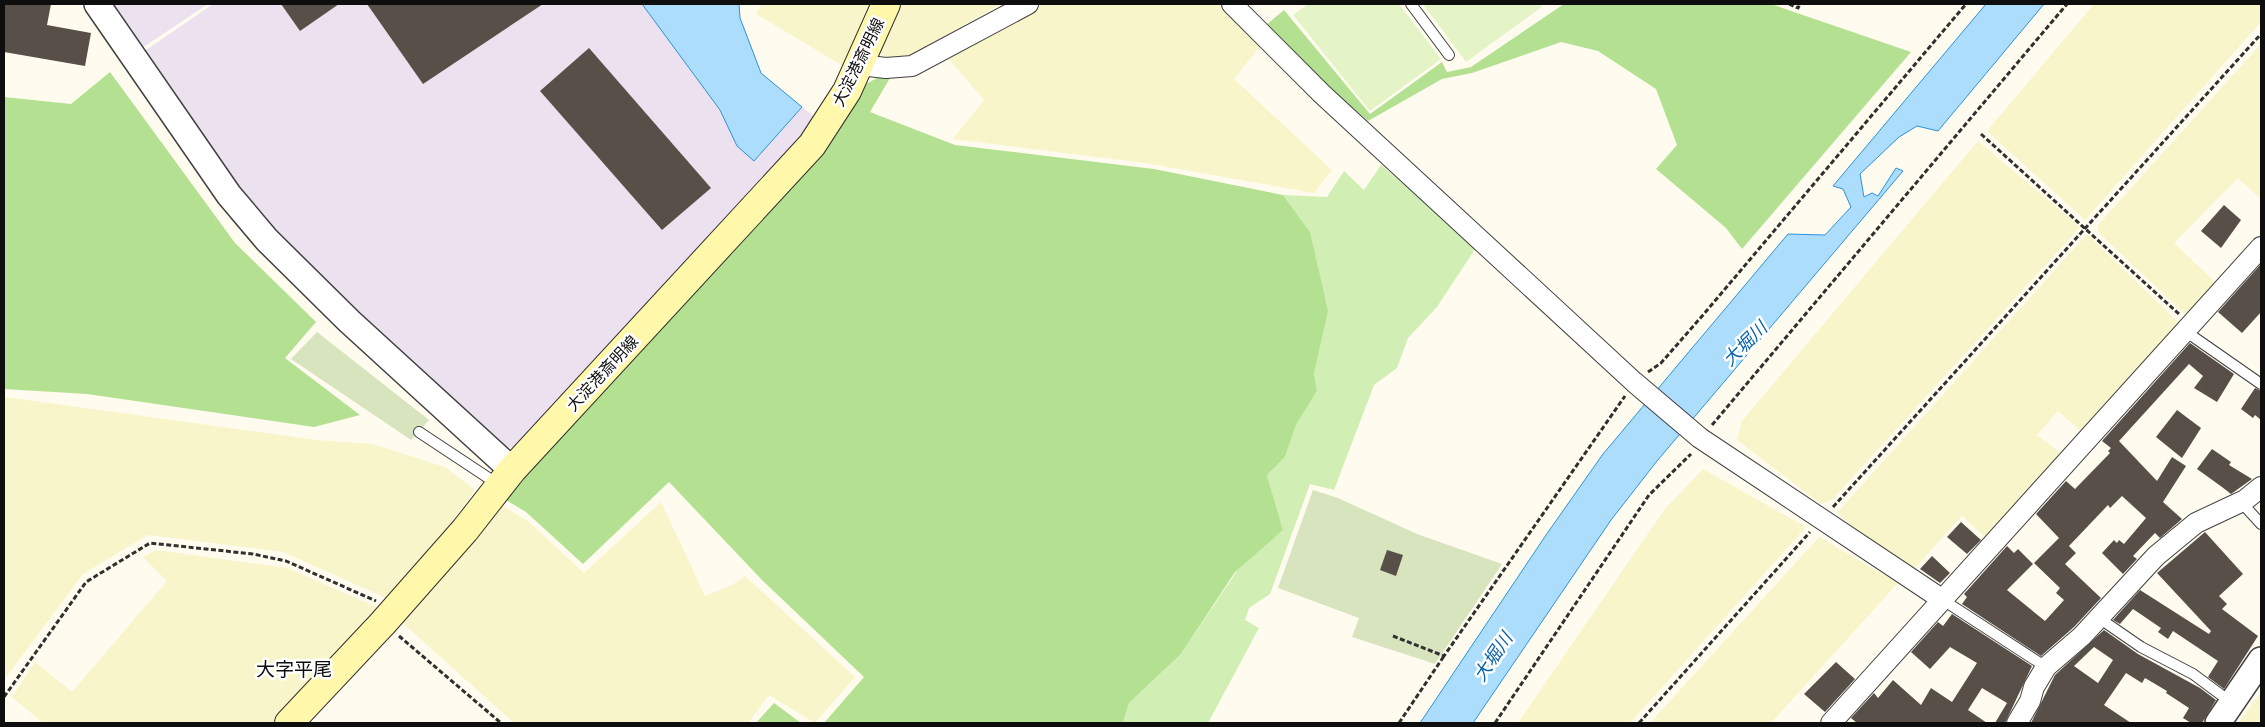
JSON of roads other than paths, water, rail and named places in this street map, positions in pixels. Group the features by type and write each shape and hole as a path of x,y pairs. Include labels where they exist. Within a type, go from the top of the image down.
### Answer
{"main road":[{"name":"大淀港斎明線","path":"301,719 465,530 506,478 812,146 840,104 860,65 886,4"}],"street":[{"path":"97,4 229,195 267,240 506,478"},
{"path":"860,65 886,68 912,66 1028,4"},
{"path":"1232,4 1322,94 1637,384 1703,439 1821,520 1943,600"},
{"path":"1831,723 2261,247"},
{"path":"2017,723 2046,667 2082,636 2156,556 2196,523 2241,502 2261,487"},
{"path":"2218,723 2261,660"}],"lane":[{"path":"1411,4 1449,55"},
{"path":"2188,328 2261,384"},
{"path":"419,432 506,478"},
{"path":"2241,502 2261,524"},
{"path":"1943,600 2046,667"},
{"path":"2098,618 2142,648 2193,674 2232,703"}],"water":[{"path":"642,4 739,4 740,18 761,73 802,107 754,161 737,146 720,110"},
{"name":"大堀川","path":"1986,4 2044,4 1938,131 1917,126 1899,137 1860,174 1864,197 1872,193 1878,196 1896,168 1903,171 1657,461 1611,520 1473,723 1420,723 1546,535 1603,454 1788,234 1825,235 1851,207 1843,189 1833,186"}],"district":[{"name":"大字平尾","path":"294,669"}]}
